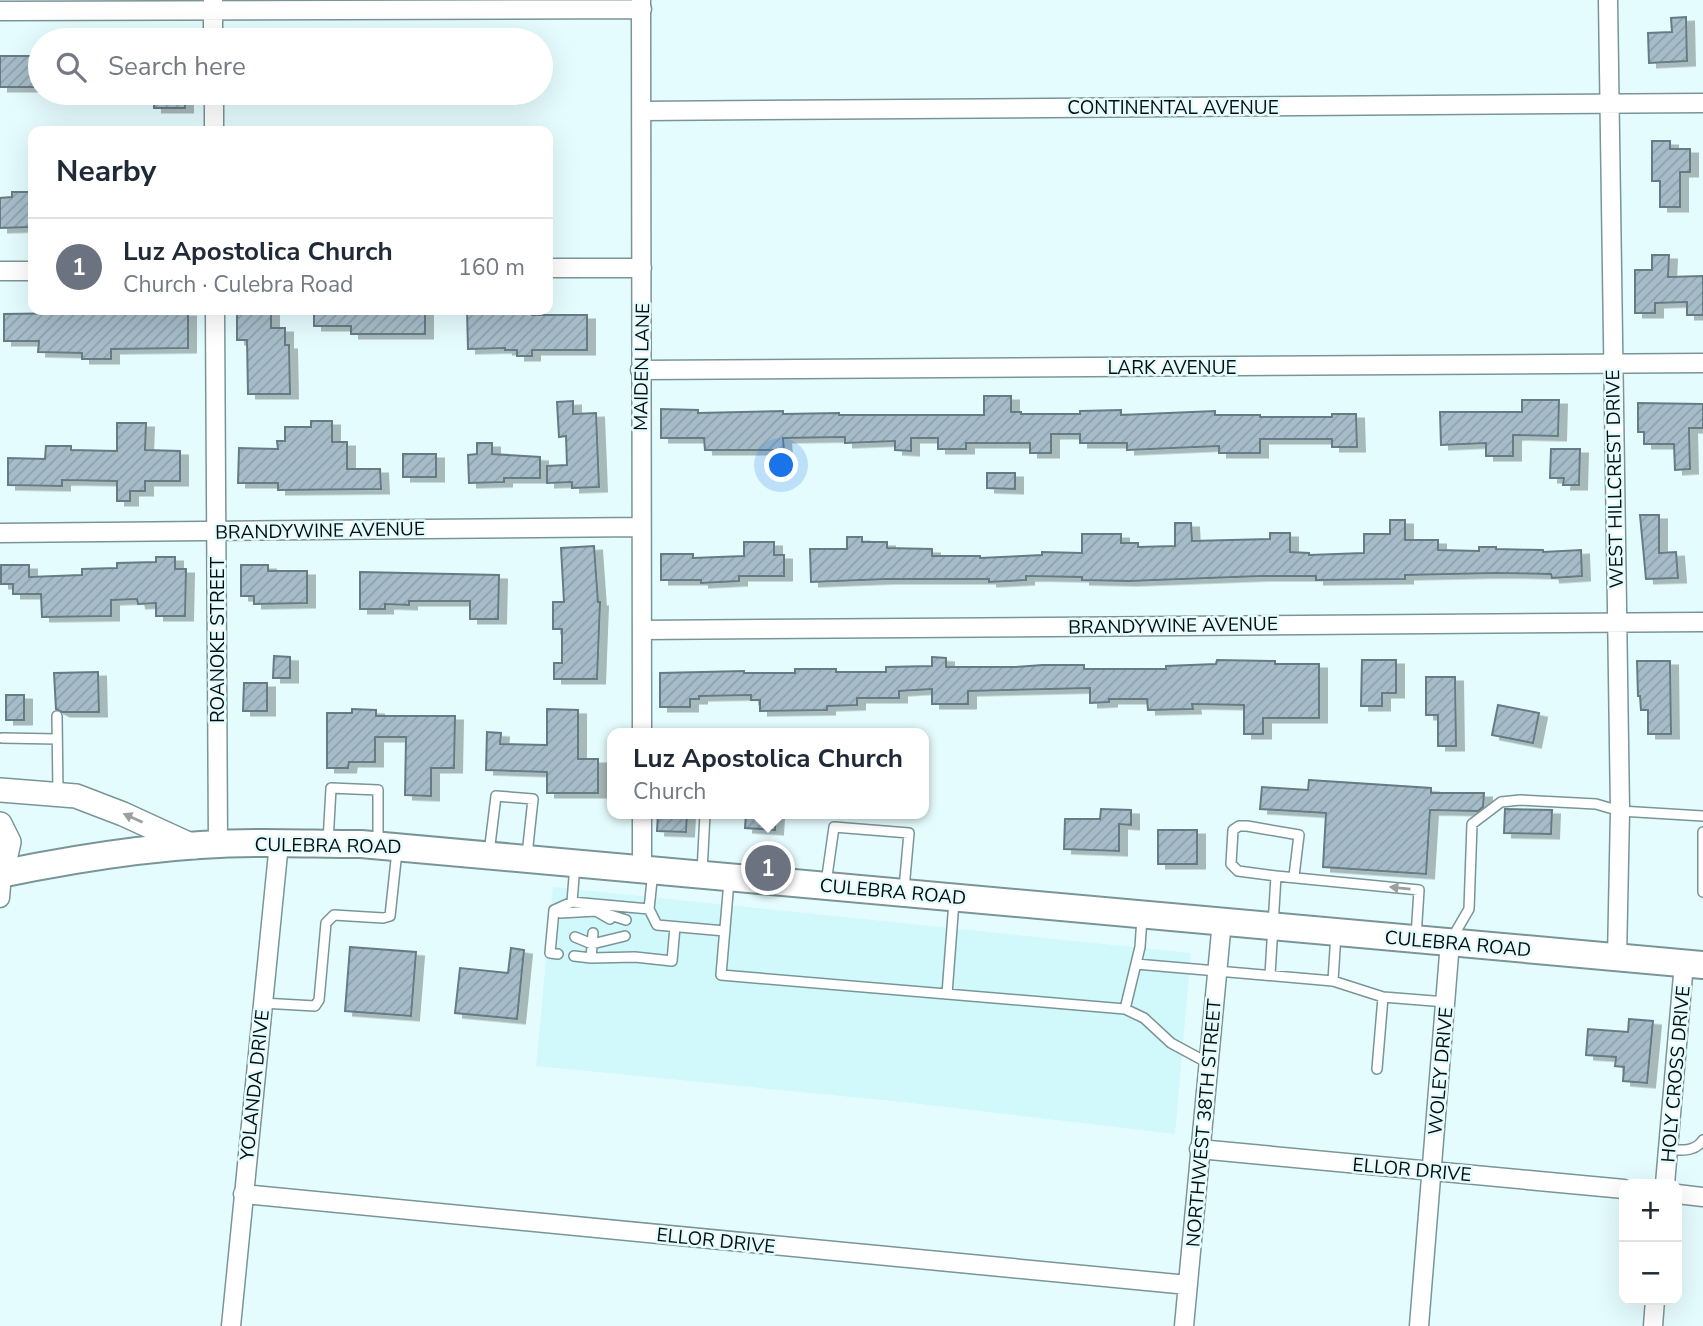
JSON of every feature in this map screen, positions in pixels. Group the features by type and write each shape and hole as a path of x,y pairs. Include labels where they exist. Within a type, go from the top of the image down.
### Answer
{"main road":[{"name":"CULEBRA ROAD","path":"0,878 66,862 207,846 279,843 387,846 1694,964"}],"street":[{"name":"WEST HILLCREST DRIVE","path":"1608,0 1620,811 1618,958"},
{"path":"0,11 213,5 641,5"},
{"path":"213,5 213,28"},
{"name":"MAIDEN LANE","path":"641,5 642,728"},
{"name":"CONTINENTAL AVENUE","path":"642,111 1703,103"},
{"path":"214,105 214,126"},
{"path":"553,268 642,268"},
{"path":"0,271 28,271"},
{"name":"ROANOKE STREET","path":"207,846 216,531 215,315"},
{"name":"LARK AVENUE","path":"640,370 1703,363"},
{"name":"BRANDYWINE AVENUE","path":"0,533 640,527"},
{"name":"BRANDYWINE AVENUE","path":"642,630 1415,622 1703,622"},
{"path":"0,790 76,796 207,846"},
{"path":"642,819 647,869"},
{"path":"0,824 9,842 0,878"},
{"name":"YOLANDA DRIVE","path":"231,1326 279,843"},
{"name":"NORTHWEST 38TH STREET","path":"1184,1326 1222,921"},
{"name":"WOLEY DRIVE","path":"1419,1326 1450,942"},
{"name":"HOLY CROSS DRIVE","path":"1666,1179 1694,964"},
{"name":"ELLOR DRIVE","path":"1199,1149 1619,1189"},
{"name":"ELLOR DRIVE","path":"243,1194 1188,1285"},
{"path":"1682,1195 1703,1197"},
{"path":"1653,1326 1655,1305"}],"lane":[{"path":"57,716 58,795"},
{"path":"2,738 57,738"},
{"path":"262,1003 314,1006 319,1000 326,923 334,915 383,918 390,916 387,846 378,790 331,788 328,844"},
{"path":"489,854 496,796 533,799 527,858"},
{"path":"1450,942 1469,909 1472,824 1501,802 1520,800 1596,804 1620,811 1703,816"},
{"path":"702,874 705,819"},
{"path":"1294,876 1299,835 1247,826 1239,826 1233,830 1231,863 1234,868 1276,876 1419,890 1416,939"},
{"path":"825,885 834,827 909,833 903,892"},
{"path":"1703,832 1703,892"},
{"path":"572,902 575,862"},
{"path":"647,869 649,909 657,925 725,931"},
{"path":"730,876 721,975 1125,1009 1144,1018 1171,1042 1208,1063"},
{"path":"1270,975 1276,876"},
{"path":"947,994 954,897"},
{"path":"558,954 550,953 554,910 572,902 626,920"},
{"path":"560,913 649,909"},
{"path":"578,915 596,911 610,919"},
{"path":"1125,1009 1136,964 1143,914"},
{"path":"573,956 635,957 672,961 676,927"},
{"path":"1333,981 1336,931"},
{"path":"591,958 593,933"},
{"path":"576,934 592,944 625,936"},
{"path":"592,944 609,935"},
{"path":"1136,964 1333,981 1383,997 1446,1002"},
{"path":"1377,1069 1383,997"},
{"path":"1669,1150 1691,1149 1700,1146 1703,1140"}],"shaded area":[{"path":"553,887 1191,953 1175,1134 903,1102 536,1066"}],"building":[{"path":"1686,17 1687,61 1649,63 1648,33 1672,32 1671,18"},
{"path":"0,56 28,56 28,87 0,87"},
{"path":"154,105 185,105 185,108 154,108"},
{"path":"1652,141 1670,141 1670,149 1690,149 1690,172 1680,172 1680,207 1660,207 1660,181 1652,181"},
{"path":"12,192 28,192 28,227 0,228 0,198 12,197"},
{"path":"1652,255 1669,255 1668,277 1703,276 1703,315 1687,315 1687,302 1655,303 1655,313 1635,313 1635,270 1652,270"},
{"path":"4,314 188,315 188,348 111,349 111,359 82,359 82,353 38,352 39,341 4,341"},
{"path":"237,315 271,315 271,328 285,328 285,345 289,345 290,394 248,394 247,340 237,340"},
{"path":"314,315 425,315 425,334 351,334 351,326 314,326"},
{"path":"467,315 587,315 587,350 532,350 532,356 517,356 517,350 505,348 468,349"},
{"path":"984,396 1011,396 1011,412 1021,414 1080,414 1080,411 1121,410 1121,415 1215,411 1215,415 1260,417 1332,417 1332,414 1356,414 1357,447 1332,447 1332,439 1260,439 1260,453 1219,453 1219,446 1127,450 1127,443 1080,443 1080,434 1051,434 1051,453 1030,453 1030,443 966,443 966,449 938,449 938,438 911,438 911,451 895,450 895,441 845,443 845,437 783,438 784,450 705,450 704,438 661,438 661,409 698,410 698,413 783,411 783,414 984,415"},
{"path":"1522,400 1559,400 1558,436 1513,435 1513,456 1486,456 1486,443 1441,445 1440,412 1522,412"},
{"path":"573,401 573,414 596,413 599,487 572,488 572,482 547,483 547,466 567,465 566,436 559,437 557,402"},
{"path":"1638,403 1703,404 1703,428 1689,428 1690,469 1675,470 1674,444 1644,444 1644,432 1638,432"},
{"path":"311,421 332,421 332,442 347,442 347,469 380,469 381,489 278,490 278,483 238,483 239,448 278,449 277,441 285,441 285,427 311,427"},
{"path":"117,423 146,423 145,450 180,451 180,481 145,481 145,491 130,491 130,501 117,501 117,481 62,480 62,486 8,485 8,458 45,459 46,446 71,446 71,450 117,451"},
{"path":"477,443 492,443 492,454 540,457 540,478 504,478 504,482 469,483 468,455 477,454"},
{"path":"1551,449 1580,449 1579,485 1563,485 1564,478 1550,478"},
{"path":"403,454 436,454 436,477 403,477"},
{"path":"987,473 1015,473 1015,489 987,488"},
{"path":"1640,515 1659,515 1659,553 1676,552 1678,578 1646,579"},
{"path":"1390,520 1405,520 1405,540 1438,540 1438,550 1479,551 1479,547 1496,547 1543,552 1581,550 1582,576 1552,578 1551,574 1496,573 1405,575 1405,579 1316,580 1316,576 1261,576 1129,581 1026,576 1026,580 989,582 989,579 887,579 811,582 810,549 847,549 847,537 862,537 862,542 887,542 887,548 932,549 932,556 980,558 1042,555 1042,552 1082,553 1082,534 1121,534 1121,543 1138,543 1138,547 1175,546 1175,523 1191,523 1192,541 1270,539 1270,533 1290,533 1290,552 1309,555 1364,553 1364,534 1390,534"},
{"path":"744,542 774,542 774,555 784,555 784,576 739,576 739,581 701,583 701,580 661,580 661,554 693,554 693,558 744,556"},
{"path":"594,546 600,602 597,679 554,679 554,663 562,663 562,629 553,629 553,602 564,602 561,548"},
{"path":"156,557 175,557 175,569 186,569 185,616 156,616 156,603 138,604 137,599 111,600 111,616 42,617 41,594 13,594 13,584 1,584 1,565 29,565 29,577 82,575 82,569 117,568 117,563 156,562"},
{"path":"241,565 268,565 268,571 307,571 307,603 254,604 254,596 241,596"},
{"path":"360,572 499,575 498,619 470,619 470,601 409,601 409,605 385,604 385,609 360,609"},
{"path":"274,656 290,657 290,678 273,678"},
{"path":"932,657 946,658 946,667 1084,665 1084,669 1166,669 1166,666 1216,664 1217,660 1319,664 1319,718 1263,718 1263,734 1244,734 1244,705 1192,704 1193,709 1148,710 1147,699 1109,699 1109,702 1090,703 1090,688 968,691 968,704 932,704 932,689 899,691 899,698 857,698 857,705 827,706 827,710 760,711 760,700 751,700 751,695 699,696 699,699 690,699 690,707 660,707 660,673 795,673 795,669 886,672 886,667 932,666"},
{"path":"1362,660 1396,660 1396,693 1382,693 1382,706 1361,706"},
{"path":"1637,661 1670,661 1671,734 1648,734 1648,710 1641,710 1638,696"},
{"path":"98,672 99,712 62,712 56,709 54,673"},
{"path":"1426,677 1455,677 1456,746 1438,746 1438,715 1426,715"},
{"path":"244,683 267,683 267,711 243,711"},
{"path":"6,695 24,695 24,720 6,720"},
{"path":"1498,705 1539,713 1533,743 1492,735"},
{"path":"352,709 376,710 376,716 455,716 454,768 431,768 431,796 405,795 406,737 375,737 375,762 349,762 348,768 327,768 327,713 352,713"},
{"path":"547,709 578,710 578,759 598,759 598,793 547,793 547,772 486,770 487,732 501,733 500,744 547,745"},
{"path":"1309,780 1431,788 1431,793 1484,793 1483,807 1478,811 1430,810 1426,874 1323,867 1326,813 1260,809 1262,787 1308,790"},
{"path":"1101,809 1131,810 1131,825 1119,824 1119,851 1064,849 1065,819 1100,819"},
{"path":"1505,809 1552,810 1551,834 1504,833"},
{"path":"658,819 687,819 686,832 657,831"},
{"path":"746,819 776,819 775,830 745,828"},
{"path":"1158,830 1197,830 1197,864 1158,864"},
{"path":"350,947 416,952 411,1016 345,1011"},
{"path":"511,948 524,950 517,1019 455,1013 460,968 508,973"},
{"path":"1629,1019 1653,1021 1647,1083 1623,1081 1624,1067 1615,1066 1616,1057 1586,1055 1588,1029 1628,1032"}],"place":[{"name":"Luz Apostolica Church","path":"768,868"}]}
